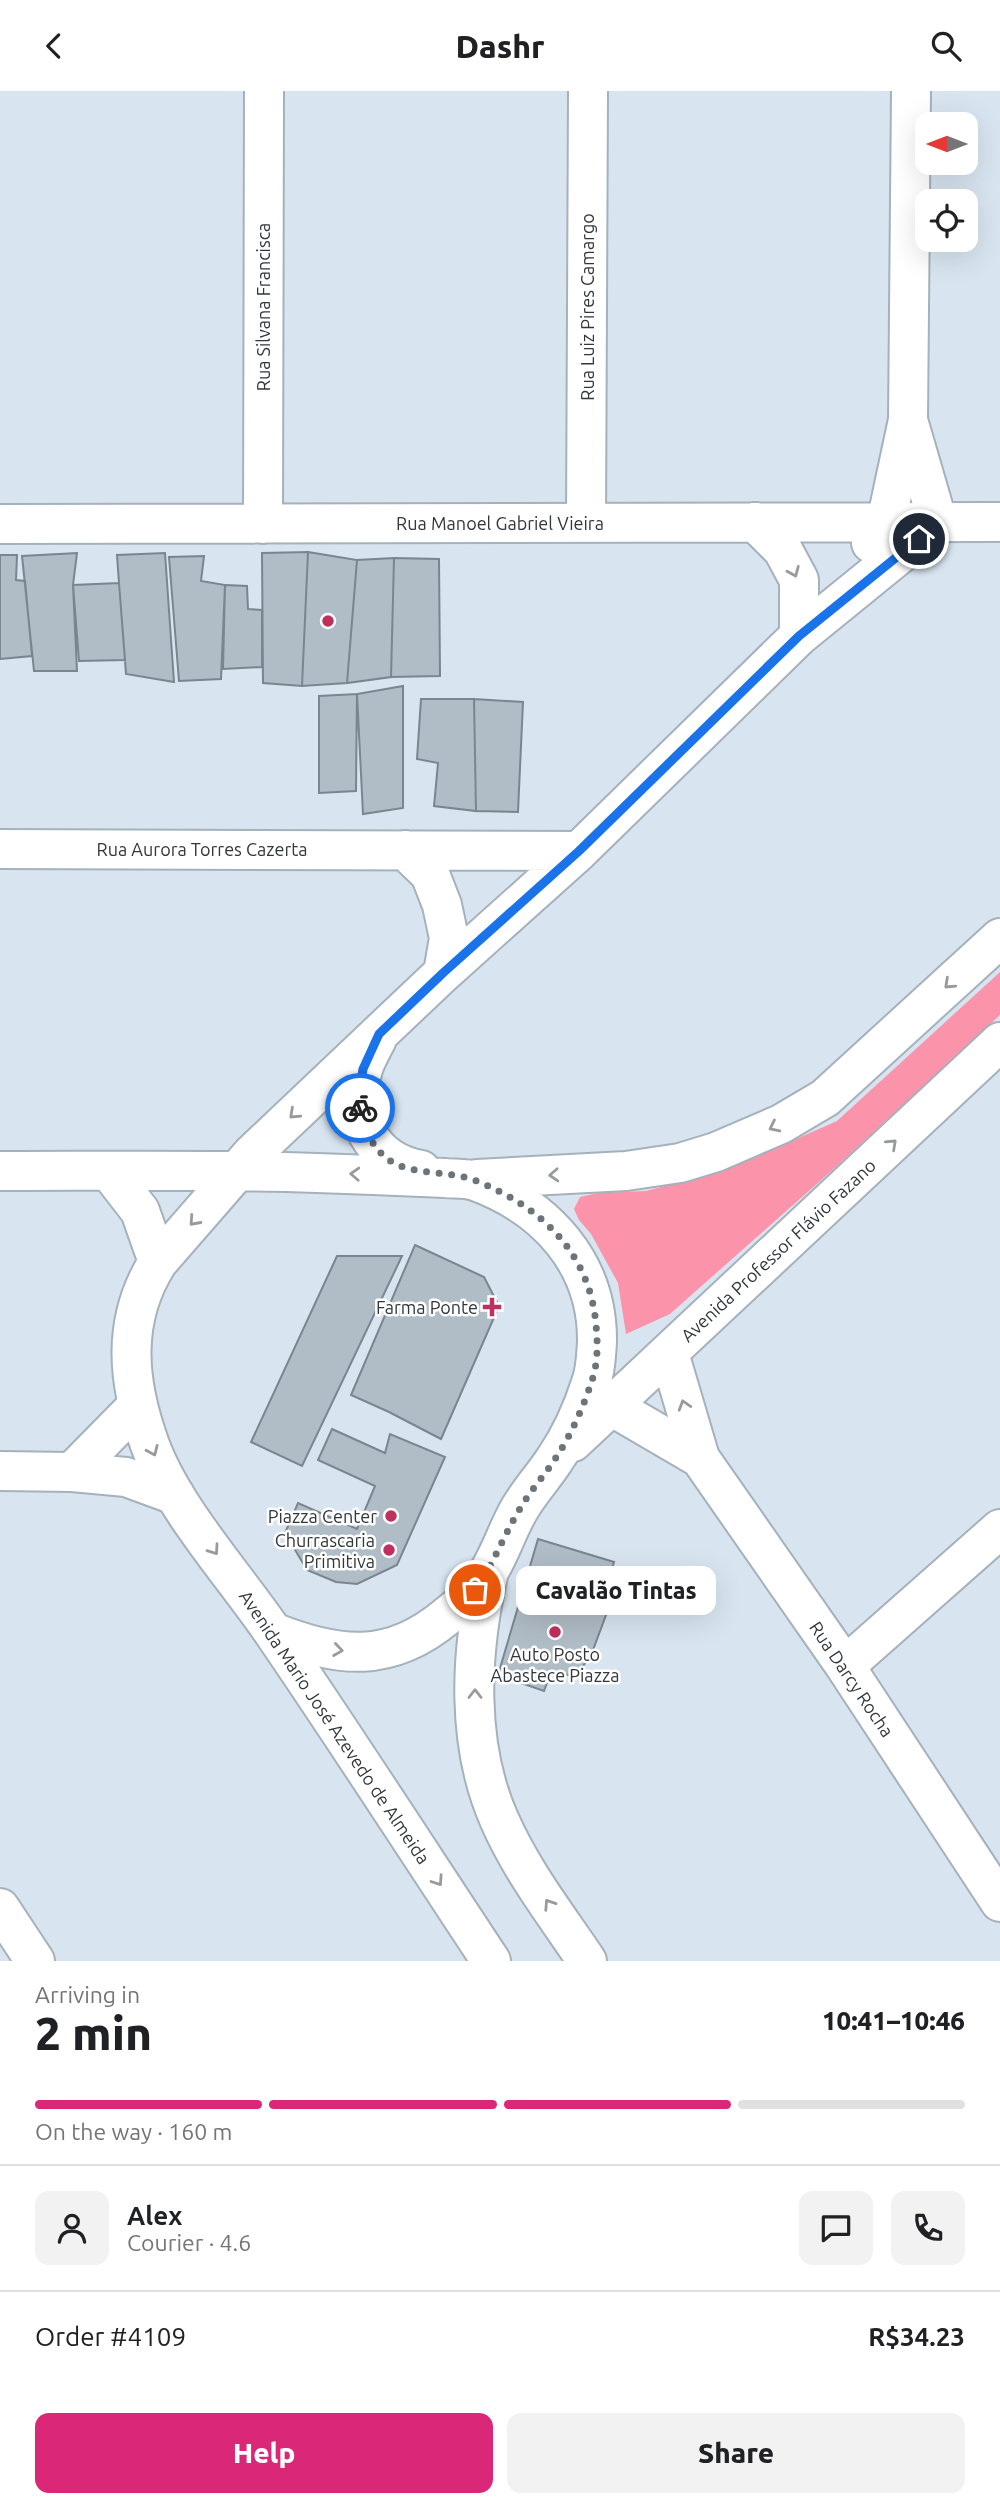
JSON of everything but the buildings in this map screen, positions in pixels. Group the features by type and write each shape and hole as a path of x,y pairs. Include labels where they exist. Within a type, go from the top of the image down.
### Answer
{"street":[{"name":"Rua Silvana Francisca","path":"263,524 264,91"},
{"name":"Rua Luiz Pires Camargo","path":"586,523 588,91"},
{"path":"799,636 886,523 908,420 911,91"},
{"path":"799,636 939,523 908,420"},
{"path":"755,521 783,549 799,580 799,636"},
{"name":"Rua Manoel Gabriel Vieira","path":"0,524 1000,522"},
{"name":"Avenida Mario José Azevedo de Almeida","path":"491,1961 273,1632 175,1495 151,1447 138,1405 132,1373 132,1328 141,1294 158,1262 252,1154 443,973 579,851 799,636"},
{"name":"Rua Aurora Torres Cazerta","path":"0,849 579,851"},
{"path":"405,850 430,874 442,905 449,937 443,973"},
{"path":"0,1171 239,1170 472,1180 626,1171 680,1163 726,1148 781,1124 825,1098 1000,938"},
{"path":"273,1632 300,1643 341,1651 375,1651 395,1647 419,1637 439,1623 461,1605 489,1571 519,1509 556,1458 592,1381 597,1345 594,1301 586,1277 569,1248 545,1222 517,1202 472,1180 395,1164 374,1144 361,1117 359,1094 363,1069 379,1034"},
{"name":"Avenida Professor Flávio Fazano","path":"556,1458 1000,1042"},
{"path":"109,1171 140,1211 158,1262"},
{"name":"Rua Darcy Rocha","path":"669,1353 700,1458 845,1666 1000,1902"},
{"path":"72,1472 138,1405"},
{"name":"Rua Darcy Rocha","path":"611,1406 700,1458"},
{"path":"0,1471 72,1472 125,1477 175,1495"},
{"path":"845,1666 1000,1529"},
{"path":"489,1571 476,1641 476,1730 481,1762 499,1819 513,1847 587,1961"},
{"path":"0,1909 35,1961"}],"shaded area":[{"path":"1000,972 1000,1015 837,1166 670,1314 626,1334 618,1283 574,1209 580,1197 598,1193 646,1191 728,1169 837,1121"}],"way so far":[{"path":"360,1108 369,1136 380,1152 395,1164 472,1180 517,1202 545,1222 569,1248 586,1277 594,1301 597,1333 592,1381 556,1458 519,1509 489,1571 475,1590"}],"place":[{"name":"ㅤ","path":"328,621"},
{"name":"Farma Ponte","path":"492,1307"},
{"name":"Piazza Center","path":"391,1516"},
{"name":"Churrascaria Primitiva","path":"389,1550"},
{"name":"Cavalão Tintas","path":"475,1590"},
{"name":"Auto Posto Abastece Piazza","path":"555,1632"}],"route":[{"path":"360,1108 363,1069 379,1034 579,851 799,636 919,539"}]}
